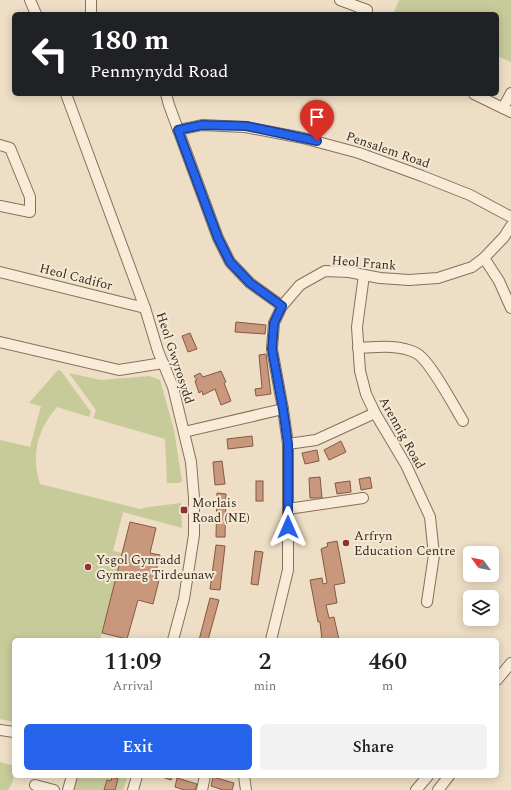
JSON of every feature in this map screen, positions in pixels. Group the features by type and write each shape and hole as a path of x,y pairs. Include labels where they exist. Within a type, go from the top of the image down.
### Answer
{"street":[{"path":"30,0 35,12"},
{"path":"91,0 91,12"},
{"path":"340,0 367,10"},
{"path":"478,96 507,110 511,93"},
{"name":"Heol Gwyrosydd","path":"67,96 145,308 158,351 173,387 191,462 194,498 194,535 184,600 174,638"},
{"path":"167,96 218,238 230,262 250,283 282,306"},
{"name":"Pensalem Road","path":"178,130 202,125 246,126 303,138 359,153 422,176 470,195 511,217"},
{"path":"0,145 10,148 30,196 30,212 0,206"},
{"name":"Heol Frank","path":"271,638 288,570 288,444 272,349 274,323 282,306 300,285 325,271 349,272 409,280 438,278 472,267 484,258 504,237 511,226"},
{"path":"484,258 499,281 511,308"},
{"name":"Heol Cadifor","path":"0,272 145,308"},
{"name":"Arennig Road","path":"364,275 357,327 360,371 366,394 375,413 406,466 430,517 434,555 427,602"},
{"path":"0,342 119,370 163,362"},
{"path":"358,348 381,347 404,349 416,353 426,361 463,420"},
{"path":"184,432 283,409"},
{"path":"288,444 316,440 375,413"},
{"path":"288,509 363,498"},
{"path":"499,678 511,663"},
{"path":"0,730 12,732"},
{"path":"68,790 71,778"},
{"path":"133,790 136,778"},
{"path":"202,790 205,778"},
{"path":"244,778 246,790"},
{"path":"416,790 426,778"},
{"path":"438,790 447,778"},
{"path":"35,784 54,790"}],"green space":[{"path":"399,0 511,0 511,62 499,57 499,12 394,12"},
{"path":"58,370 61,371 91,412 89,417 57,407 50,416 40,434 36,453 37,473 40,484 140,509 181,503 182,528 123,512 113,551 122,553 101,638 12,638 12,722 0,719 0,440 30,447 41,406 29,403"},
{"path":"69,373 101,380 149,376 160,380 174,430 182,481 179,483 167,483 165,439 93,418 96,410"},
{"path":"0,762 12,765 12,778 14,778 8,790 0,790"},
{"path":"75,778 112,778 111,781 107,780 104,790 72,790"},
{"path":"115,778 127,779 123,790 115,790 118,779"}],"building":[{"path":"236,322 266,325 265,334 235,332"},
{"path":"190,333 197,349 188,352 182,336"},
{"path":"266,354 271,394 256,396 255,389 262,388 259,355"},
{"path":"221,371 226,382 224,383 231,401 221,405 215,389 203,395 202,391 199,393 195,381 197,380 194,376 200,373 203,377"},
{"path":"252,436 253,446 228,449 227,439"},
{"path":"341,441 346,452 329,460 324,450"},
{"path":"317,450 319,461 305,464 302,453"},
{"path":"222,461 225,484 215,485 213,462"},
{"path":"320,477 322,498 310,498 309,478"},
{"path":"370,477 372,488 361,490 359,479"},
{"path":"256,481 263,481 263,501 256,501"},
{"path":"350,481 351,492 337,494 335,483"},
{"path":"217,493 226,494 225,537 216,537"},
{"path":"130,522 156,528 150,553 160,555 154,579 159,580 153,604 138,600 127,638 102,633"},
{"path":"337,541 345,583 334,585 337,603 326,605 329,618 334,617 339,638 322,638 320,622 318,622 310,580 322,578 323,584 327,583 321,549 328,546 327,543"},
{"path":"216,545 225,546 220,590 210,589"},
{"path":"255,551 263,552 258,585 251,584"},
{"path":"210,598 219,600 209,638 200,638"},
{"path":"112,778 118,779 115,790 104,790 107,780 111,781"},
{"path":"177,778 197,784 195,790 184,790 175,787"},
{"path":"213,778 234,783 232,790 223,790 211,786"}],"place":[{"name":"Morlais Road (NE)","path":"184,510"},
{"name":"Arfryn Education Centre","path":"346,543"},
{"name":"Ysgol Gynradd Gymraeg Tirdeunaw","path":"88,567"}],"route":[{"path":"288,527 288,444 272,349 274,323 282,306 250,283 230,262 218,238 178,130 202,125 246,126 317,141"}]}
